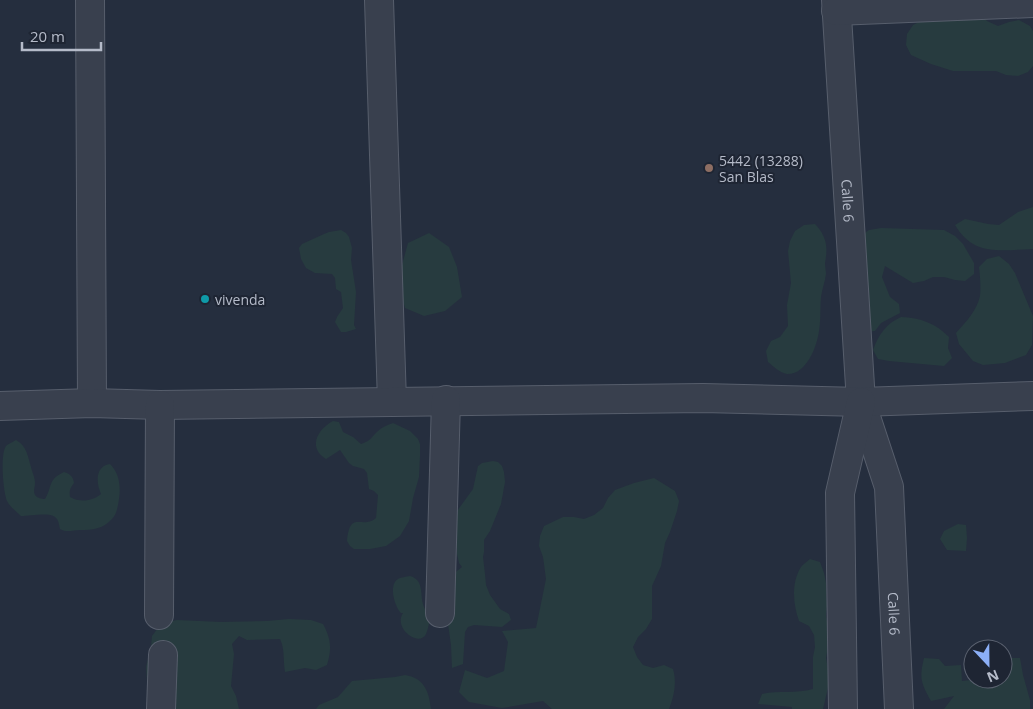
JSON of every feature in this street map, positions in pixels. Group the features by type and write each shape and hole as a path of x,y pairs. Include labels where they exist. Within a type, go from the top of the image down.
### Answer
{"street":[{"path":"90,0 92,404"},
{"path":"378,0 392,402"},
{"path":"836,5 1033,3"},
{"name":"Calle 6","path":"836,5 861,402 889,487 898,709"},
{"path":"0,406 703,398 861,402 1033,396"},
{"path":"440,613 446,400"},
{"name":"Calle 6","path":"843,709 840,493 861,402"},
{"path":"159,615 160,405"},
{"path":"161,709 163,655"}],"green space":[{"path":"979,14 987,21 998,26 1019,20 1030,26 1033,31 1033,66 1028,72 1018,76 1006,75 996,71 953,71 911,55 906,45 907,34 913,25 923,20"},
{"path":"1033,207 1033,249 999,250 980,247 962,235 955,225 965,219 999,225 1018,212"},
{"path":"815,224 822,233 826,247 826,274 821,297 818,337 813,352 805,365 794,373 787,374 779,371 768,362 766,351 771,341 780,337 788,326 787,305 791,283 788,251 790,241 795,231 804,225"},
{"path":"881,228 944,230 955,236 963,244 974,263 974,274 965,281 933,277 913,283 885,266 882,277 890,297 899,304 900,313 881,323 875,331 865,332 859,237 869,230"},
{"path":"341,230 349,237 352,248 351,260 356,292 354,325 356,329 346,332 341,332 335,322 343,308 341,292 336,289 335,278 332,274 315,273 306,268 301,259 299,248 302,244 324,234"},
{"path":"429,233 449,247 457,267 462,297 445,311 424,316 405,308 399,286 408,243"},
{"path":"999,256 1009,264 1015,273 1033,316 1032,345 1026,355 1005,363 983,365 973,361 959,344 956,333 971,316 979,301 979,267 987,259"},
{"path":"901,317 927,322 944,332 949,337 948,348 952,358 944,366 878,359 873,350 878,339 887,326"},
{"path":"333,421 339,422 343,432 361,444 369,440 381,428 393,423 410,431 418,439 420,444 419,477 409,521 400,536 386,546 354,549 347,541 349,531 354,523 371,521 376,518 378,495 369,489 367,473 364,469 349,463 340,450 326,459 320,454 316,444 319,433"},
{"path":"16,440 23,445 27,452 35,479 34,494 41,499 45,499 55,478 64,472 71,476 74,481 70,497 82,501 94,498 101,494 98,485 99,471 105,465 110,464 114,468 120,488 118,507 109,522 89,530 68,531 60,529 59,523 52,516 44,514 21,516 7,501 4,489 4,450 6,446"},
{"path":"498,462 502,466 505,482 501,504 490,531 484,540 483,557 486,585 490,595 500,609 509,614 511,620 502,627 474,625 468,627 465,632 463,664 452,668 448,624 452,575 462,567 459,563 453,538 457,511 473,489 478,466 482,463"},
{"path":"654,478 675,491 679,501 665,543 661,566 652,586 652,619 633,647 643,665 653,668 664,665 673,669 674,689 669,709 552,709 543,701 502,708 469,702 459,692 465,670 487,678 504,671 508,642 502,631 536,628 546,579 543,557 539,546 544,526 563,517 584,519 594,515 603,508 615,490"},
{"path":"958,524 966,525 966,551 947,550 940,539 944,531"},
{"path":"810,559 820,562 826,583 826,616 830,636 826,658 830,679 823,709 792,709 792,707 758,704 762,694 813,689 814,635 809,626 799,621 795,608 794,594 798,573 802,566"},
{"path":"410,576 418,581 421,587 422,600 430,618 426,634 423,638 418,639 408,634 401,625 403,613 399,610 393,591 393,586 399,578"},
{"path":"177,620 221,622 311,620 323,624 330,644 327,665 316,670 305,668 285,672 280,639 247,640 239,636 232,644 234,654 231,686 239,709 149,709 146,667 152,636 158,628 167,622"},
{"path":"924,658 939,659 945,666 961,665 963,689 1013,689 1013,658 1020,658 1030,700 1030,709 944,709 954,696 931,701 922,680"},
{"path":"405,675 421,682 427,691 431,709 316,709 319,705 338,697 352,681"}],"place":[{"name":"5442 (13288) San Blas","path":"709,168"},
{"name":"vivenda","path":"205,299"}]}
